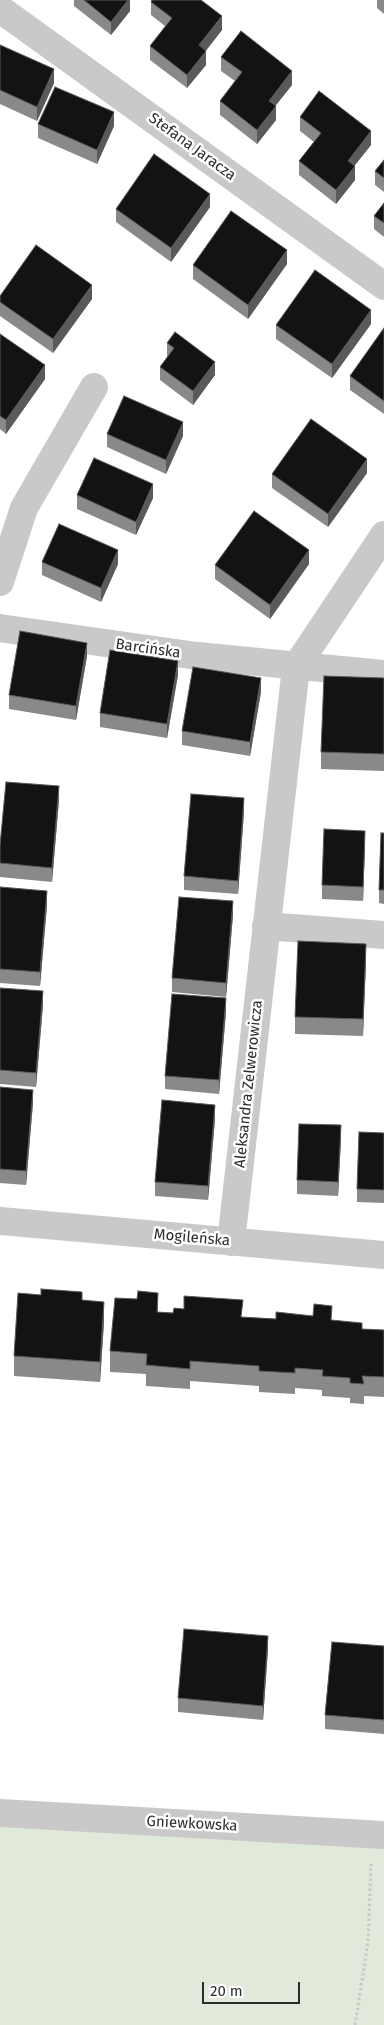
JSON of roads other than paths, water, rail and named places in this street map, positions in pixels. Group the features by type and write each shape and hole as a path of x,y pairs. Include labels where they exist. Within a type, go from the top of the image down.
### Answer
{"street":[{"name":"Stefana Jaracza","path":"0,9 384,286"},
{"path":"0,582 24,508 94,387"},
{"name":"Aleksandra Zelwerowicza","path":"231,1242 296,667 384,535"},
{"name":"Barcińska","path":"0,628 198,656 296,667"},
{"path":"296,667 384,674"},
{"path":"266,926 384,935"},
{"name":"Mogileńska","path":"0,1221 384,1255"},
{"name":"Gniewkowska","path":"0,1813 378,1834"}]}
